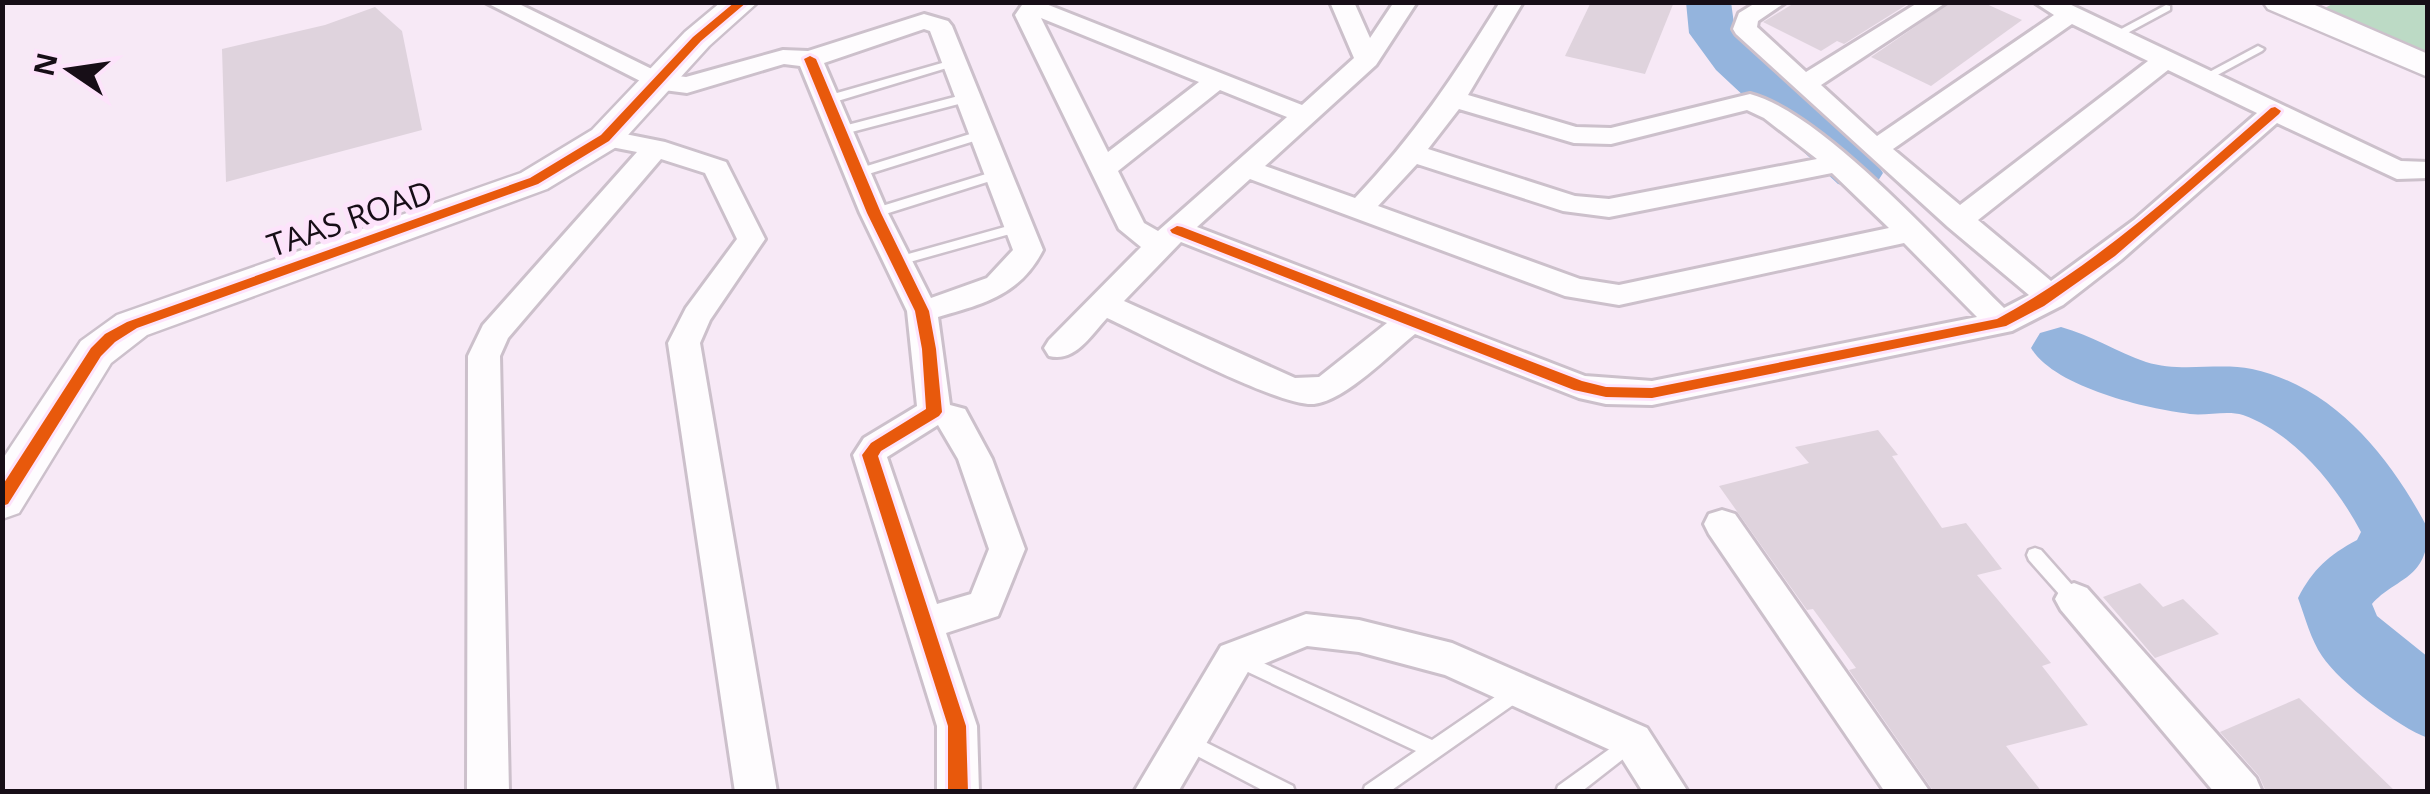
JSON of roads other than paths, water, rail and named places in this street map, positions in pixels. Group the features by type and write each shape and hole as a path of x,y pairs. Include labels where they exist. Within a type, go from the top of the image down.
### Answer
{"street":[{"path":"496,2 656,81 687,85 783,57 810,59 924,21 940,26 1028,250 1020,270 1001,286 922,311"},
{"name":"TAAS ROAD","path":"2,500 96,352 110,338 148,319 507,193 605,138 697,39 742,2"},
{"path":"1342,2 1368,60"},
{"path":"1060,348 1169,237 1368,60 1406,2"},
{"path":"1360,209 1412,153 1453,100 1512,2"},
{"path":"1775,2 1743,23 1876,149 2052,298"},
{"path":"1804,84 1936,2"},
{"path":"2045,2 2398,170 2417,174 2428,170"},
{"path":"2280,2 2428,66"},
{"path":"1305,115 1038,9 1027,15 1133,230 1169,237 1412,321 1579,386 1606,392 1652,393 2001,322 2052,298 2086,273 2275,110"},
{"path":"1876,149 2071,14"},
{"path":"810,59 874,213 922,311 934,412"},
{"path":"1958,220 2166,59"},
{"path":"1105,168 1219,80"},
{"path":"1453,100 1574,135 1610,136 1750,102 1778,112 2001,322"},
{"path":"605,138 656,148 716,168 751,239 742,260 688,327 684,343 756,792"},
{"path":"488,792 484,356 494,333 656,148"},
{"path":"1412,153 1573,205 1610,208 1835,164"},
{"path":"1246,168 1576,288 1619,295 1909,233"},
{"path":"1102,303 1290,388 1313,392 1330,385 1412,321"},
{"path":"922,625 985,605 1007,549 975,459 954,418 934,412 876,447 870,455 922,625 957,726 958,792"},
{"path":"1722,524 1908,792"},
{"path":"2074,599 2241,792"},
{"path":"1155,792 1235,658 1306,630 1359,636 1452,660 1633,740 1667,792"}],"lane":[{"path":"2116,35 2166,8"},
{"path":"2206,77 2258,49"},
{"path":"827,100 956,62"},
{"path":"840,131 970,97"},
{"path":"858,174 983,134"},
{"path":"874,213 999,174"},
{"path":"898,261 1019,226"},
{"path":"2035,554 2074,599"},
{"path":"1235,658 1433,750"},
{"path":"1372,792 1520,691"},
{"path":"1564,792 1633,740"},
{"path":"1187,741 1286,792"}],"waterway":[{"path":"1708,2 1712,33 1733,60 1857,173"},
{"path":"2061,348 2136,383 2194,392 2249,391 2313,423 2374,493 2395,532 2385,559 2354,576 2334,598 2349,636 2428,704"}]}
